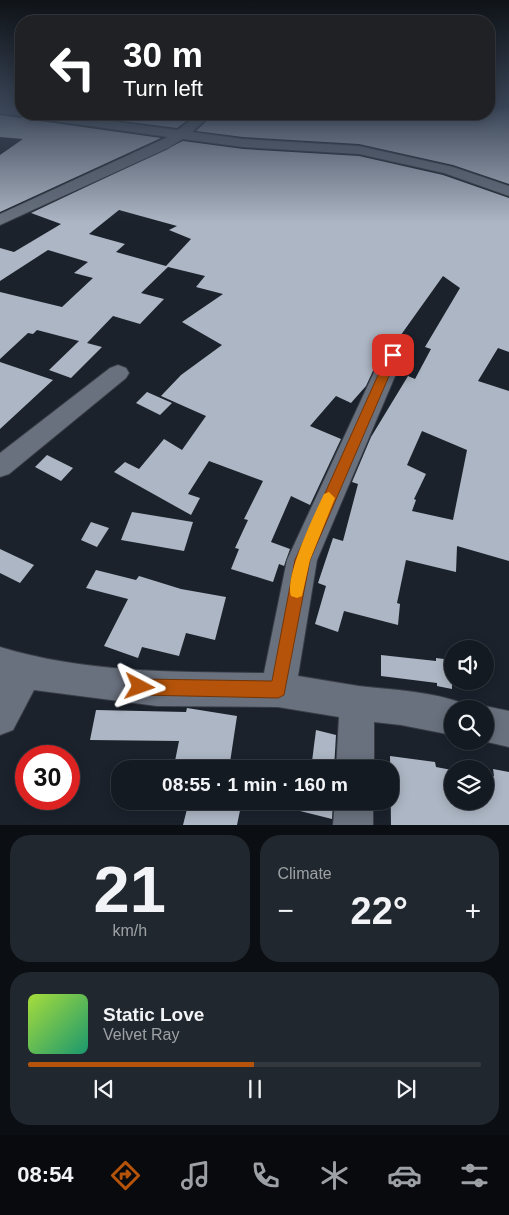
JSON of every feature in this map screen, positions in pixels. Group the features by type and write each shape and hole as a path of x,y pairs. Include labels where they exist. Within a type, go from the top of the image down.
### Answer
{"street":[{"path":"0,220 159,146"},
{"path":"284,146 359,150 448,170 509,191"},
{"path":"278,690 302,560 393,355"},
{"path":"0,467 118,373"},
{"path":"0,717 13,668 72,680 157,689 278,690 356,703 401,707 444,715"},
{"path":"355,760 356,703"},
{"path":"494,726 509,729"},
{"path":"353,825 354,810"}],"building":[{"path":"14,146 145,146 0,212 0,155"},
{"path":"174,146 217,146 243,149 359,156 443,175 509,198 509,352 498,348 478,381 509,391 509,561 457,546 456,572 406,560 397,603 400,604 398,625 344,611 338,632 315,624 326,586 318,583 333,538 343,541 358,484 352,482 371,437 408,376 415,379 431,349 425,347 460,288 443,276 393,346 383,349 366,386 351,403 336,396 310,426 341,439 310,505 291,496 271,542 290,549 284,566 279,564 273,582 231,569 239,549 235,548 248,520 244,519 263,481 209,461 188,494 200,498 191,515 114,472 125,462 139,469 164,439 182,450 206,416 161,396 181,375 222,345 182,322 223,294 196,287 205,276 168,267 141,293 164,299 140,324 113,316 87,343 102,347 71,378 49,370 79,341 37,330 33,334 28,333 0,359 0,292 62,307 93,278 74,273 88,262 48,250 0,281 0,248 14,252 61,224 31,213","holes":["119,210 177,226 169,230 191,239 166,266 116,252 125,244 89,234","422,431 467,450 453,520 412,511 416,500 414,499 426,474 407,465"]},
{"path":"366,146 509,146 509,184 453,165"},
{"path":"0,362 53,380 0,429"},
{"path":"147,392 172,403 160,415 136,403"},
{"path":"47,455 73,468 61,481 35,467"},
{"path":"132,512 193,522 184,551 121,540"},
{"path":"91,522 109,528 97,547 81,540"},
{"path":"0,549 34,565 20,583 0,573"},
{"path":"96,570 136,580 139,576 181,589 226,597 215,640 186,633 179,656 142,647 138,658 104,646 128,599 86,588"},
{"path":"381,655 436,661 436,658 444,659 444,687 437,686 437,683 381,676"},
{"path":"187,708 237,716 230,760 175,760 179,741 90,740 96,710 186,712"},
{"path":"316,730 336,735 335,760 312,760"},
{"path":"390,756 435,762 436,767 444,768 444,810 494,810 494,769 509,772 509,825 391,825 391,810 399,810 399,760 390,760"},
{"path":"187,810 240,810 237,825 183,825"},
{"path":"296,810 332,810 332,819"}],"slow traffic":[{"path":"297,591 302,560 329,498"}],"route":[{"path":"140,687 157,689 278,690 302,560 393,355"}]}
